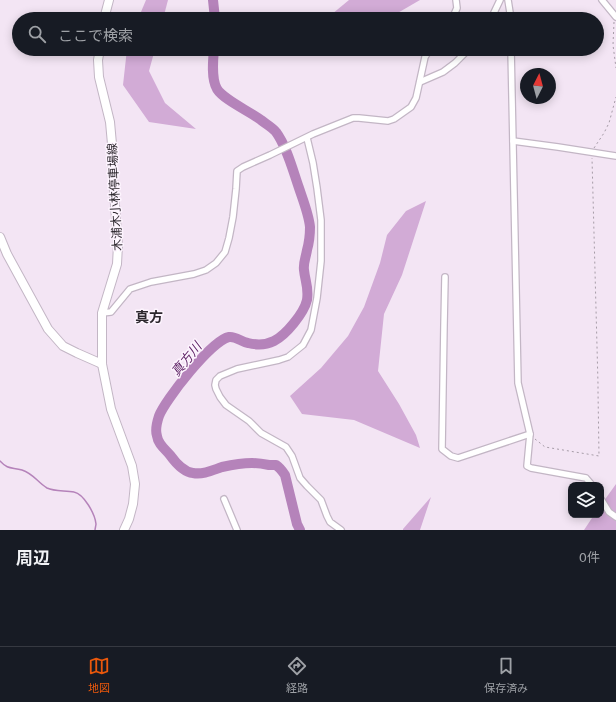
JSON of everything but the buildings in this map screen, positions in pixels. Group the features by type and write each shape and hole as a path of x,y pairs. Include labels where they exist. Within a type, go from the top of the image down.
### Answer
{"main road":[{"path":"106,12 109,0"},
{"name":"木浦木小林停車場線","path":"99,56 99,77 110,122 118,245 117,264 102,313 102,364 111,409 132,466 135,484 133,504 124,530"},
{"path":"0,237 48,329 63,346 102,364"}],"street":[{"path":"455,12 457,8 456,0"},
{"path":"494,12 500,0"},
{"path":"508,0 510,12"},
{"path":"602,0 615,16"},
{"path":"102,313 111,312 130,289 151,282 194,274 206,270 216,263 225,252 234,217 237,171 243,166 353,118 388,121 394,119 411,107 416,98 425,56"},
{"path":"420,82 442,72 462,56"},
{"path":"511,56 518,383 530,434 527,466 586,478 589,482"},
{"path":"305,139 313,162 321,220 317,298 311,330 303,345 288,357 237,369 220,376 216,380 215,385 220,397 226,405 261,433 286,447 292,456 300,478 322,500 330,522 341,530"},
{"path":"513,141 616,156"},
{"path":"446,277 442,448 451,456 458,458 530,434"},
{"path":"224,498 237,530"},
{"path":"604,505 608,512 616,517"}],"path":[{"path":"615,16 613,45 616,68"},
{"path":"530,434 545,447 599,456 596,266 592,152 609,123 616,97"}],"shaded area":[{"path":"146,0 168,0 165,12 141,12"},
{"path":"349,0 420,0 399,12 334,12"},
{"path":"126,56 153,56 149,71 165,103 196,129 149,122 123,85"},
{"path":"426,201 402,275 384,314 378,371 399,404 416,435 420,448 354,420 302,414 290,396 321,368 348,336 364,307 380,263 387,235 406,211"},
{"path":"616,484 616,530 584,530 592,518 604,518 604,501"},
{"path":"431,497 420,530 403,530 403,529"}],"waterway":[{"name":"真方川","path":"213,0 214,12"},
{"name":"真方川","path":"214,56 213,75 217,89 225,97 271,127 280,138 289,159 306,208 310,227 309,241 304,262 307,300 294,323 284,334 274,341 264,344 254,344 234,337 229,337 212,348 170,397 159,416 156,434 159,442 174,461 186,471 204,473 222,467 245,463 276,465 285,475 297,524 300,530"},
{"path":"0,461 8,467 22,470 30,474 47,488 53,490 71,491 82,496 91,510 95,520 95,530"}],"district":[{"name":"真方","path":"149,317"}]}
